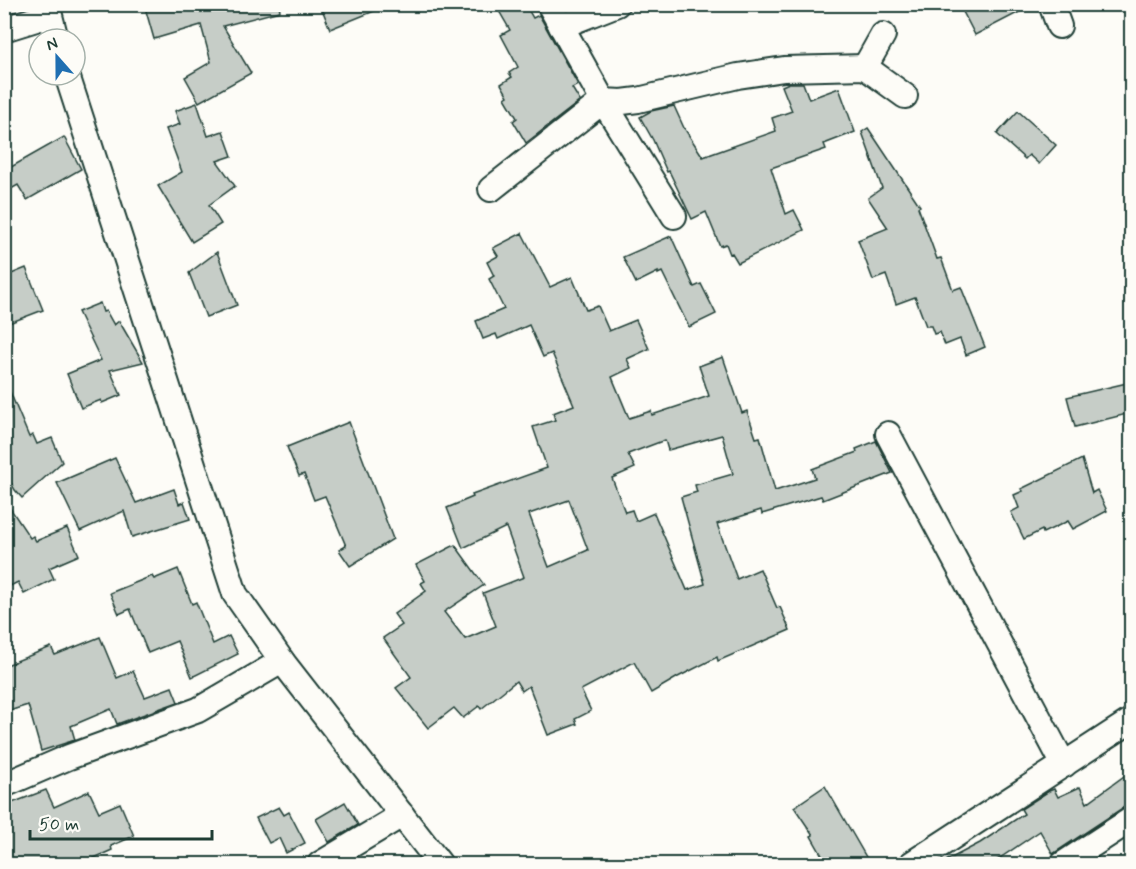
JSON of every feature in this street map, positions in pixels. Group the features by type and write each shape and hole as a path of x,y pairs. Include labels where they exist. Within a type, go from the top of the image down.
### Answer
{"street":[{"path":"549,4 603,101 674,216"},
{"path":"561,26 617,4"},
{"path":"4,29 48,10 53,27"},
{"path":"865,67 883,35"},
{"path":"491,189 603,101 638,100 738,76 783,69 865,67 905,96"},
{"path":"71,87 235,594 282,661 440,864"},
{"path":"888,434 1064,765"},
{"path":"4,786 69,757 198,710 282,661"},
{"path":"910,864 1131,720"},
{"path":"320,864 402,815"},
{"path":"1063,864 1131,819"}],"building":[{"path":"144,4 279,4 280,11 223,26 251,73 199,102 185,77 211,62 201,25 154,39"},
{"path":"320,4 389,4 389,5 330,29"},
{"path":"495,4 525,4 533,18 539,15 578,85 572,88 580,101 526,143 513,121 517,118 505,98 508,96 501,84 512,77 509,73 518,67 501,35 510,30"},
{"path":"959,4 1035,4 975,35"},
{"path":"789,83 803,83 809,99 839,88 855,132 824,144 826,149 771,168 786,214 794,210 804,230 738,263 732,253 730,254 726,244 720,246 706,212 692,219 640,117 651,111 674,106 684,128 703,157 776,131 772,118 792,111 782,86"},
{"path":"197,103 208,136 223,131 232,156 217,161 235,186 209,205 221,224 192,242 158,186 182,172 166,129 180,124 175,111"},
{"path":"1018,111 1056,145 1039,164 1029,155 1025,159 997,134"},
{"path":"868,128 920,206 918,207 937,259 941,258 953,290 961,287 985,347 966,355 960,339 945,345 940,332 934,334 931,326 926,326 915,297 896,304 886,275 873,280 858,240 888,228 868,198 882,188 862,132"},
{"path":"64,137 81,169 27,200 18,185 4,193 4,171"},
{"path":"522,233 550,287 572,277 586,310 598,306 609,331 636,320 649,349 627,359 631,368 612,377 629,418 651,411 652,415 709,396 699,366 723,357 742,413 747,411 756,438 760,437 775,491 815,478 812,469 857,452 856,449 876,441 892,473 823,500 821,496 762,514 761,510 717,524 737,579 760,569 777,608 780,607 790,630 718,661 717,657 651,693 634,662 581,690 591,711 575,719 577,724 548,735 529,686 522,691 516,681 481,709 479,706 463,718 454,708 428,728 396,688 411,677 383,638 402,625 394,614 426,591 421,583 425,581 416,565 455,545 484,585 444,612 465,639 496,626 483,593 524,577 506,527 463,548 447,508 473,497 472,495 547,468 533,427 555,420 553,413 574,405 552,353 543,357 529,325 498,339 496,334 483,339 476,321 504,309 489,279 494,276 487,262 498,256 493,248","holes":["722,435 733,474 695,485 697,492 681,497 705,584 687,590 654,513 636,521 632,510 625,512 612,478 635,468 628,454 665,440 668,450","569,500 588,550 549,567 529,514"]},
{"path":"671,236 694,287 701,284 716,314 689,327 662,272 636,283 623,257"},
{"path":"217,252 237,305 206,317 189,273"},
{"path":"26,268 43,310 4,325 4,277"},
{"path":"100,303 103,312 106,311 114,325 119,321 143,362 110,370 121,395 81,408 67,374 101,360 78,312"},
{"path":"5,380 29,437 33,435 37,444 52,438 62,462 22,498 4,470"},
{"path":"1131,382 1131,413 1075,427 1067,397"},
{"path":"349,422 393,539 350,566 339,550 346,546 325,496 314,500 304,474 299,476 287,447"},
{"path":"115,458 136,503 174,489 179,504 184,502 190,519 132,537 124,511 80,531 57,483"},
{"path":"1082,459 1092,493 1097,490 1107,511 1073,529 1068,521 1024,539 1011,512 1019,508 1014,495 1023,491 1021,489"},
{"path":"4,499 30,538 33,536 36,541 67,528 79,555 49,568 54,579 24,594 18,582 4,589"},
{"path":"178,569 192,604 196,602 213,644 229,636 238,654 192,677 177,641 148,653 130,609 119,614 110,593 152,576 154,579"},
{"path":"100,637 117,678 133,671 145,697 172,687 178,702 117,724 111,709 71,726 75,740 41,751 28,705 9,711 4,701 4,666 51,647 55,655"},
{"path":"1131,771 1131,805 1124,807 1053,854 1040,831 991,864 940,864 980,843 1024,814 1021,809 1049,791 1054,789 1058,797 1080,787 1087,803"},
{"path":"825,786 870,864 827,864 811,836 813,835 794,807"},
{"path":"46,790 54,807 89,791 99,812 120,803 134,836 111,846 112,850 81,864 4,864 4,806"},
{"path":"345,802 358,825 329,842 316,819"},
{"path":"279,807 284,815 289,812 305,843 286,853 279,838 269,843 256,818"}]}
